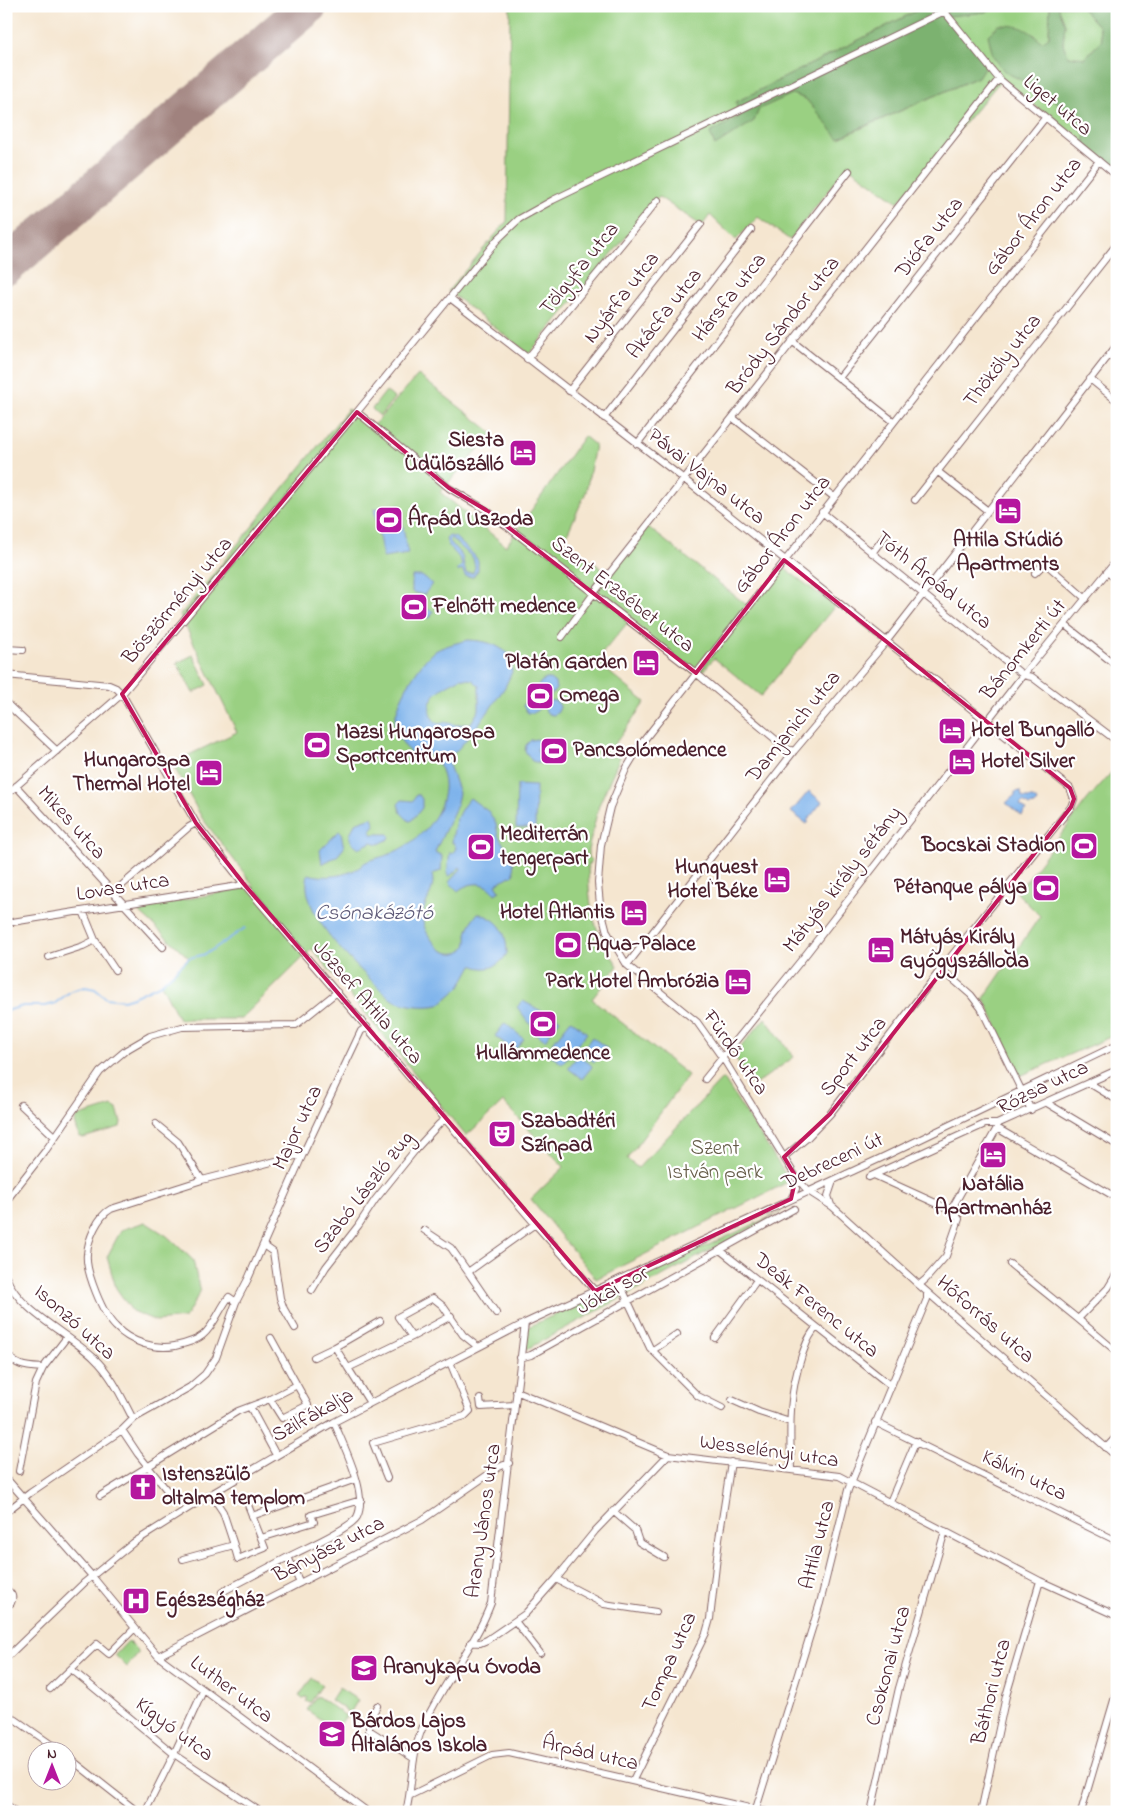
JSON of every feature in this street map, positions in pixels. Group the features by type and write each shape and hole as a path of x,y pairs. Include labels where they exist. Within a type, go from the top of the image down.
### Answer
{"street":[{"name":"Böszörményi utca","path":"6,795 122,694 358,412 497,240 519,220 562,196 955,6"},
{"name":"Liget utca","path":"944,11 999,79 1117,176"},
{"name":"Bródy Sándor utca","path":"562,638 594,593 999,79"},
{"name":"Diófa utca","path":"839,378 1045,118"},
{"name":"Gábor Áron utca","path":"627,965 607,932 600,906 598,882 601,845 610,807 626,769 640,744 1099,161"},
{"name":"Hársfa utca","path":"637,444 849,171"},
{"name":"Tölgyfa utca","path":"527,359 658,200"},
{"name":"Nyárfa utca","path":"569,391 701,224"},
{"name":"Akácfa utca","path":"604,418 751,230"},
{"name":"Thököly utca","path":"915,500 1117,244"},
{"name":"Pávai Vajna utca","path":"450,298 684,479 886,642 988,721"},
{"path":"792,341 893,421"},
{"name":"Damjanich utca","path":"627,965 794,751 886,642 922,593 1117,345"},
{"path":"1090,379 1117,401"},
{"name":"Szent Erzsébet utca","path":"358,412 449,488 486,510 696,673 787,749 794,751"},
{"path":"732,418 834,497"},
{"path":"937,471 988,511"},
{"name":"Tóth Árpád utca","path":"822,512 1023,675 1032,677 1117,741"},
{"path":"872,553 885,536"},
{"name":"Bánomkerti út","path":"988,721 1117,560"},
{"name":"Bánomkerti út","path":"1035,574 1044,563 1086,599"},
{"path":"1107,572 1117,580"},
{"path":"1065,625 1117,666"},
{"path":"6,648 23,650"},
{"path":"6,675 110,686 116,688 122,694"},
{"name":"József Attila utca","path":"122,694 196,823 243,883 535,1224 595,1291"},
{"path":"6,703 57,751"},
{"name":"Sport utca","path":"784,1157 807,1138 830,1114 941,970 1071,807 1074,798 1070,788 988,721"},
{"name":"Mátyás király sétány","path":"723,1058 988,721"},
{"name":"Mikes utca","path":"16,786 163,947"},
{"path":"113,893 189,826 196,823"},
{"name":"Lovas utca","path":"6,923 238,886 243,883"},
{"path":"84,911 94,940 115,970"},
{"path":"49,956 83,946 94,940"},
{"name":"Fürdő utca","path":"627,965 692,1016 723,1058 796,1177 808,1191"},
{"path":"941,970 972,995 1030,1110"},
{"path":"6,1207 10,1196 55,1137 100,1072 126,1050 150,1036 182,1026 296,1025 337,992"},
{"name":"Major utca","path":"6,1512 24,1497 122,1430 133,1419 190,1387 205,1374 216,1358 236,1302 264,1245 303,1154 361,1031 367,1027"},
{"name":"Debreceni út","path":"534,1319 1117,1045"},
{"path":"705,1079 723,1058"},
{"name":"Rózsa utca","path":"997,1126 1117,1070"},
{"path":"1089,1083 1117,1100"},
{"path":"1047,1102 1117,1145"},
{"path":"21,1105 55,1137"},
{"name":"Szabó László zug","path":"312,1290 326,1267 358,1226 375,1200 416,1149 445,1119"},
{"path":"156,1124 178,1142 202,1180"},
{"path":"919,1285 946,1256 958,1218 950,1210 871,1176 985,1124 997,1126 950,1210"},
{"name":"Rózsa utca","path":"997,1126 1117,1198"},
{"path":"236,1302 229,1298 223,1304 204,1334 196,1339 166,1348 156,1347 124,1334 115,1327 96,1293 86,1254 95,1229 105,1212 111,1208 202,1180 303,1154"},
{"path":"791,1199 796,1186 796,1177"},
{"path":"832,1207 828,1196 833,1180"},
{"name":"Hőforrás utca","path":"808,1191 832,1207 1117,1457"},
{"name":"Jókai sor","path":"520,1358 531,1355 794,1209"},
{"path":"468,1272 535,1224"},
{"path":"424,1230 451,1248 496,1313"},
{"path":"264,1245 273,1252 280,1298 284,1310 295,1328"},
{"name":"Deák Ferenc utca","path":"720,1250 891,1386"},
{"path":"1010,1264 1117,1352"},
{"path":"1078,1319 1108,1288 1117,1273"},
{"name":"Isonzó utca","path":"6,1277 11,1287 35,1313 68,1337 101,1365 119,1390 133,1419"},
{"path":"618,1280 627,1302 653,1350 698,1396 722,1408"},
{"path":"715,1338 757,1280"},
{"path":"6,1293 11,1287"},
{"name":"Attila utca","path":"755,1811 820,1602 851,1481 927,1299 927,1292"},
{"path":"412,1337 398,1317 434,1298 463,1335 478,1347"},
{"path":"348,1368 450,1316"},
{"name":"Szilfákalja","path":"6,1658 92,1576 144,1535 334,1422 534,1319"},
{"path":"314,1358 380,1321"},
{"name":"Arany János utca","path":"406,1812 411,1795 413,1758 423,1727 488,1612 493,1594 525,1323"},
{"path":"791,1470 791,1397 809,1335 816,1328"},
{"path":"653,1350 677,1334"},
{"path":"19,1471 34,1392 43,1368 68,1337"},
{"path":"270,1399 282,1418 308,1405 272,1338"},
{"path":"335,1347 370,1403"},
{"path":"6,1351 14,1363 43,1368"},
{"path":"387,1478 373,1443 464,1416 470,1411 450,1362"},
{"path":"100,1496 238,1411 270,1399 297,1385"},
{"name":"Wesselényi utca","path":"516,1391 668,1455 839,1476 1040,1581 1117,1616"},
{"path":"480,1399 482,1407 515,1405"},
{"path":"732,1400 759,1412 790,1422"},
{"path":"250,1407 276,1455"},
{"path":"222,1592 346,1527 357,1518 360,1500 356,1479 334,1422"},
{"name":"Kálvin utca","path":"875,1422 1117,1540"},
{"path":"122,1430 169,1493"},
{"path":"1106,1448 1117,1436"},
{"path":"890,1502 916,1442"},
{"path":"472,1642 480,1643 487,1640 524,1614 556,1580 613,1511 668,1455"},
{"name":"Tompa utca","path":"633,1780 706,1634 710,1619 719,1539 731,1462"},
{"name":"Bányász utca","path":"158,1656 422,1520 499,1467 509,1463"},
{"name":"Luther utca","path":"6,1478 92,1576 158,1656 368,1812"},
{"path":"252,1516 356,1479"},
{"path":"211,1494 223,1512 238,1559 265,1548 246,1500"},
{"path":"261,1538 314,1522 311,1515 360,1500"},
{"path":"613,1511 635,1530 640,1542 664,1557"},
{"name":"Csokonai utca","path":"871,1812 899,1688 946,1531"},
{"path":"183,1559 234,1545"},
{"path":"288,1558 300,1584"},
{"path":"556,1580 604,1604 656,1612"},
{"name":"Báthori utca","path":"981,1812 1006,1696 1040,1581"},
{"path":"6,1589 12,1594 13,1598 12,1604 6,1606"},
{"path":"515,1621 540,1653"},
{"path":"50,1689 97,1644 109,1654 136,1628"},
{"name":"Kígyó utca","path":"71,1669 174,1754 261,1812"},
{"path":"145,1812 203,1690"},
{"path":"1081,1812 1117,1690"},
{"path":"377,1706 368,1724 370,1732 413,1758"},
{"path":"6,1713 45,1740"},
{"name":"Árpád utca","path":"411,1795 492,1755 503,1753 519,1754 755,1811 767,1812"},
{"path":"78,1765 138,1812"},
{"path":"6,1804 16,1812"}],"highlighted area":[{"path":"357,412 449,488 486,510 696,673 784,560 1070,788 1074,799 1071,807 830,1114 784,1157 796,1177 791,1199 595,1291 243,883 196,823 122,694"}],"green space":[{"path":"510,6 926,6 736,102 754,121 759,109 792,94 806,99 839,138 978,77 942,16 985,12 997,6 1050,6 1049,37 1042,43 1034,34 1005,72 1034,86 1078,117 1085,135 1085,146 1002,79 898,202 847,166 790,240 758,217 736,240 710,215 702,226 659,197 529,354 448,291 507,221"},
{"path":"926,6 997,6 985,12 942,17 977,49 985,66 978,77 838,138 806,99 792,94 759,109 754,121 715,146 710,133 739,117 736,102"},
{"path":"1050,6 1058,6 1065,24 1063,44 1068,56 1085,58 1102,40 1099,27 1080,6 1117,6 1117,171 1085,146 1085,135 1078,117 1034,86 1005,72 993,56 988,35 999,25 1023,28 1042,42 1049,37"},
{"path":"1058,6 1080,6 1099,27 1102,40 1085,58 1068,56 1063,44 1065,24"},
{"name":"Szent István park","path":"418,375 493,433 440,492 506,546 584,436 595,445 586,492 564,541 609,574 648,527 748,606 783,567 835,606 761,696 714,658 698,677 629,621 600,656 602,666 645,702 612,748 620,757 599,805 588,850 588,857 592,861 588,865 590,898 595,923 618,966 592,999 688,1075 627,1159 638,1168 723,1078 790,1181 596,1279 531,1199 564,1167 503,1102 466,1136 312,949 241,1019 179,1019 161,984 189,958 136,909 254,886 202,818 172,763 237,732 180,615 348,409 371,428"},
{"path":"386,391 394,398 380,416 372,409"},
{"path":"193,655 208,685 193,693 177,663"},
{"path":"1117,766 1117,1034 1020,1076 985,1000 982,1001 1040,916 1017,893 1087,800"},
{"path":"765,1018 794,1057 753,1086 734,1055"},
{"path":"112,1106 117,1109 121,1122 120,1127 83,1138 79,1136 75,1122 77,1117"},
{"path":"781,1212 525,1350 528,1327"},
{"path":"145,1222 167,1236 193,1260 200,1292 185,1318 156,1321 132,1311 116,1288 107,1257 121,1230"},
{"path":"128,1641 139,1652 127,1667 115,1655"},
{"path":"312,1678 322,1685 310,1703 306,1701 308,1698 305,1697 303,1699 299,1696"},
{"path":"339,1688 358,1700 350,1713 331,1700"},
{"path":"317,1696 346,1716 336,1730 307,1710"}],"water":[{"path":"399,505 408,554 383,558 374,509"},
{"path":"449,536 455,537 475,556 478,561 478,570 473,577 465,576 462,569 459,572 457,570 462,565 461,561 446,539","holes":["451,538 473,558 475,567 473,573 466,573 462,556 449,540"]},
{"path":"412,576 422,576 432,584 424,595 412,592"},
{"name":"Felnőtt medence","path":"408,599 417,599 422,608 433,611 430,618 420,616 404,605"},
{"name":"Csónakázótó","path":"468,640 495,645 510,655 512,672 505,687 488,712 451,756 449,765 459,793 456,807 435,852 442,856 441,871 432,874 432,890 423,918 424,926 434,943 443,951 453,953 464,949 467,943 469,928 478,913 486,916 497,923 503,932 507,953 501,962 492,967 482,968 472,965 460,987 439,1005 414,1006 391,999 335,942 322,925 312,907 307,890 308,874 328,876 354,870 361,867 365,862 387,855 403,847 428,827 439,809 444,789 438,759 424,752 411,754 396,731 397,712 400,701 412,678 426,659 440,648","holes":["461,678 473,680 479,686 479,710 471,723 457,725 445,722 439,724 436,722 430,712 430,705 435,695"]},
{"name":"Omega","path":"550,679 555,683 556,689 547,700 557,702 560,707 558,712 554,715 549,714 545,710 544,704 534,713 528,713 523,706 525,701 542,681"},
{"name":"Pancsolómedence","path":"537,739 542,742 537,749 539,754 547,754 552,747 560,753 543,764 532,761 525,751 526,745 531,740"},
{"path":"517,785 536,786 535,828 516,828"},
{"path":"809,791 822,802 807,821 809,822 807,824 791,812"},
{"path":"1021,791 1022,797 1033,798 1037,801 1035,805 1029,806 1023,802 1020,805 1026,810 1022,816 1006,803 1015,795 1015,792"},
{"path":"416,795 419,795 422,799 422,808 409,821 401,813 398,804 402,800 413,801"},
{"name":"Mediterrán tengerpart","path":"470,798 489,812 496,824 498,835 513,861 514,874 496,884 500,891 495,894 487,886 477,884 472,884 458,891 449,882 461,869 460,867 450,876 447,874 450,852 453,853 456,848 454,843 452,843 455,824 459,813"},
{"path":"372,817 375,825 371,830 371,834 389,834 389,839 379,844 372,842 359,848 350,839 355,823"},
{"path":"339,831 341,832 344,848 337,856 322,864 320,850"},
{"name":"Hullámmedence","path":"523,1001 545,1013 550,1012 560,1020 545,1040 535,1033 517,1007"},
{"path":"571,1020 587,1033 578,1044 573,1046 562,1064 546,1051"},
{"path":"505,1023 524,1039 514,1051 495,1036"},
{"path":"592,1037 607,1048 594,1062 583,1053 583,1049"},
{"path":"581,1056 592,1067 582,1079 568,1068 577,1057"}],"waterway":[{"path":"6,1011 23,1006 54,1004 71,991 85,987 95,989 106,998 124,1000 133,997 161,984 189,958 206,954 245,928"}],"runway":[{"path":"6,266 308,6"}],"place":[{"name":"Siesta Üdülőszálló","path":"523,453"},
{"name":"Attila Stúdió Apartments","path":"1008,511"},
{"name":"Árpád Uszoda","path":"389,520"},
{"name":"Felnőtt medence","path":"414,607"},
{"name":"Platán Garden","path":"646,663"},
{"name":"Omega","path":"540,696"},
{"name":"Hotel Bungalló","path":"952,731"},
{"name":"Mazsi Hungarospa Sportcentrum","path":"317,745"},
{"name":"Pancsolómedence","path":"554,751"},
{"name":"Hotel Silver","path":"962,762"},
{"name":"Hungarospa Thermal Hotel","path":"209,773"},
{"name":"Bocskai Stadion","path":"1084,846"},
{"name":"Mediterrán tengerpart","path":"481,847"},
{"name":"Hunguest Hotel Béke","path":"777,880"},
{"name":"Pétanque pálya","path":"1046,888"},
{"name":"Hotel Atlantis","path":"634,913"},
{"name":"Aqua-Palace","path":"568,945"},
{"name":"Mátyás Király Gyógyszálloda","path":"881,950"},
{"name":"Park Hotel Ambrózia","path":"738,982"},
{"name":"Hullámmedence","path":"543,1024"},
{"name":"Szabadtéri Színpad","path":"502,1134"},
{"name":"Natália Apartmanház","path":"993,1155"},
{"name":"Istenszülő oltalma templom","path":"143,1487"},
{"name":"Egészségház","path":"136,1601"},
{"name":"Aranykapu Óvoda","path":"364,1668"},
{"name":"Bárdos Lajos Általános Iskola","path":"332,1734"}]}
